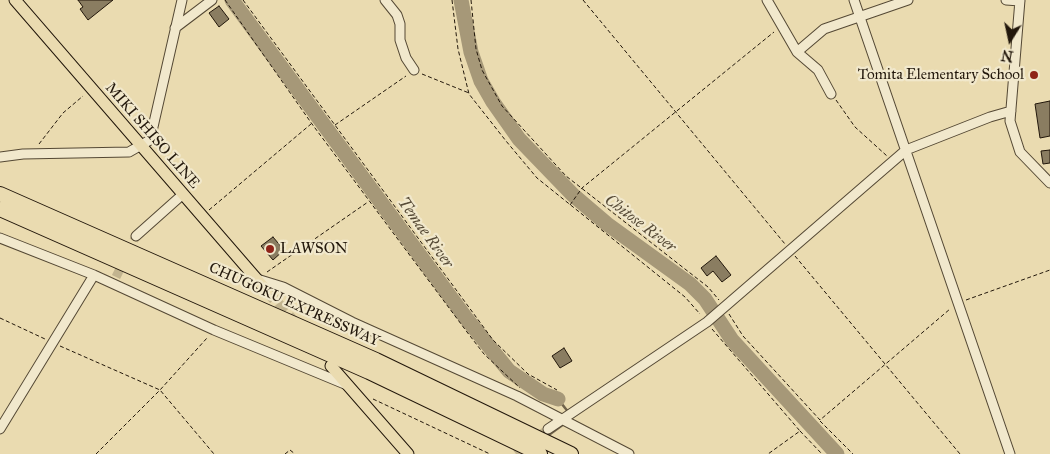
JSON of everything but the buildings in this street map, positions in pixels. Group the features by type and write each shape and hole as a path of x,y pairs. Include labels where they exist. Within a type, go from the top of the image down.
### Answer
{"highway":[{"name":"CHUGOKU EXPRESSWAY","path":"0,194 376,360 571,454"},
{"name":"CHUGOKU EXPRESSWAY","path":"0,209 360,368 540,454"}],"main road":[{"name":"MIKI SHISO LINE","path":"15,0 267,291"},
{"path":"332,366 408,454"}],"street":[{"path":"0,157 35,154 129,152 150,140 182,0"},
{"path":"175,28 212,0"},
{"path":"385,0 397,15 406,58 414,70"},
{"path":"767,0 797,52 818,70 831,94"},
{"path":"854,0 1010,454"},
{"path":"797,52 824,28 908,0"},
{"path":"1006,0 1020,0 1010,122 1020,152 1030,165 1048,179"},
{"path":"548,429 724,309 892,160 906,150 990,117 1011,111"},
{"path":"136,236 182,195"},
{"path":"0,238 94,275 115,280 214,330 349,386"},
{"path":"0,429 94,275"},
{"path":"257,279 283,287 352,322 562,418 629,454"}],"path":[{"path":"225,0 312,124 484,354 521,388"},
{"path":"243,0 493,340 528,374 557,390"},
{"path":"452,0 458,49 470,94 537,178 685,297 708,321 800,432 822,454"},
{"path":"471,0 476,49 482,70 493,93 540,149 566,176 708,287 743,336 853,454"},
{"path":"582,0 960,454"},
{"path":"570,204 582,188 774,32 782,28"},
{"path":"335,125 414,70 470,94"},
{"path":"35,154 40,142 63,113 92,90"},
{"path":"831,94 855,127 892,160"},
{"path":"202,216 312,124"},
{"path":"257,279 369,201"},
{"path":"820,420 958,302 1050,270"},
{"path":"0,318 160,390 214,454"},
{"path":"96,454 160,390 214,330"},
{"path":"370,397 490,454"},
{"path":"768,454 800,432"},
{"path":"285,454 290,450 295,454"}],"waterway":[{"name":"Temae River","path":"232,0 466,318 509,371 543,394 558,399"},
{"name":"Chitose River","path":"461,0 471,52 481,81 519,139 573,195 607,224 690,284 705,299 732,340 837,454"},
{"name":"Temae River","path":"558,399 569,413"},
{"name":"Temae River","path":"546,437 564,424"}],"tunnel":[{"path":"116,277 136,236"},
{"path":"267,291 296,324"},
{"path":"516,454 548,429"}],"place":[{"name":"Tomita Elementary School","path":"1034,75"},
{"name":"LAWSON","path":"270,249"}]}
